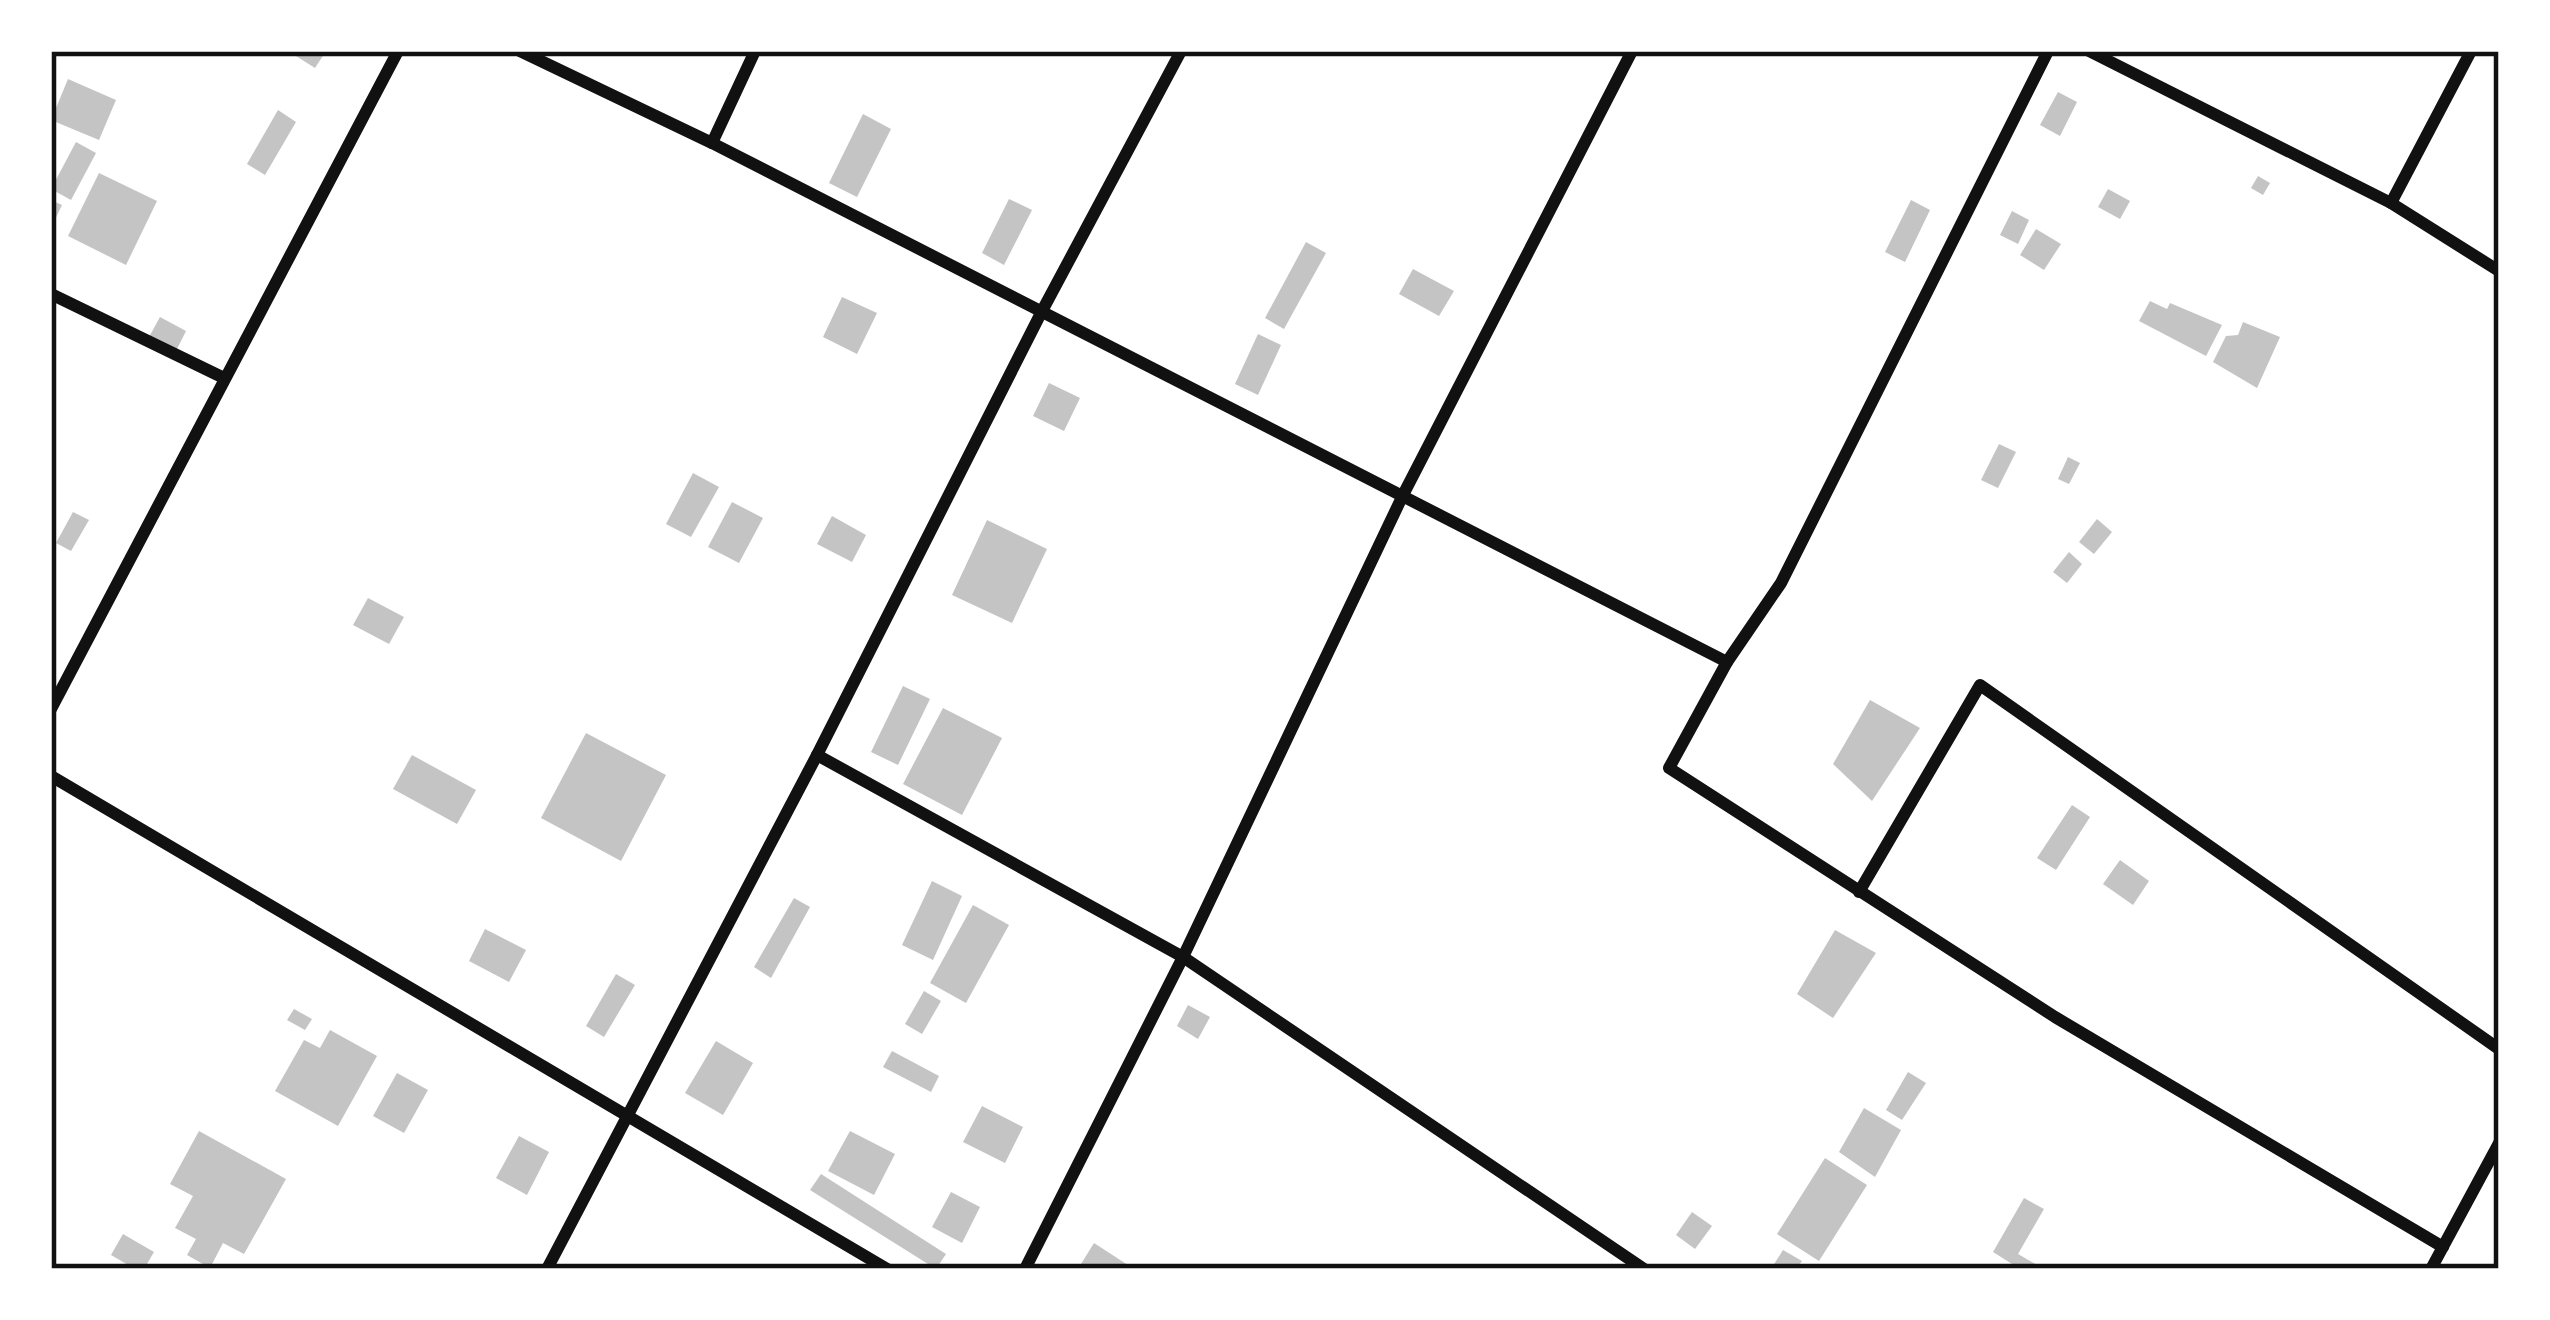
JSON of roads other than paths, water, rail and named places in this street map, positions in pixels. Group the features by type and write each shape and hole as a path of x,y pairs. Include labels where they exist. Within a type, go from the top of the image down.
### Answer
{"street":[{"path":"51,709 398,51"},
{"path":"520,51 712,143 1727,662"},
{"path":"712,143 755,51"},
{"path":"548,1269 1181,51"},
{"path":"1025,1269 1183,957 1403,495 1632,51"},
{"path":"2048,51 1780,583 1727,662 1670,768 2055,1017 2443,1247"},
{"path":"2089,51 2391,203 2499,271"},
{"path":"2391,203 2470,51"},
{"path":"51,293 224,378"},
{"path":"1859,892 1979,685 2499,1049"},
{"path":"817,755 1183,957 1637,1267"},
{"path":"51,776 886,1269"},
{"path":"2431,1269 2499,1143"}]}
